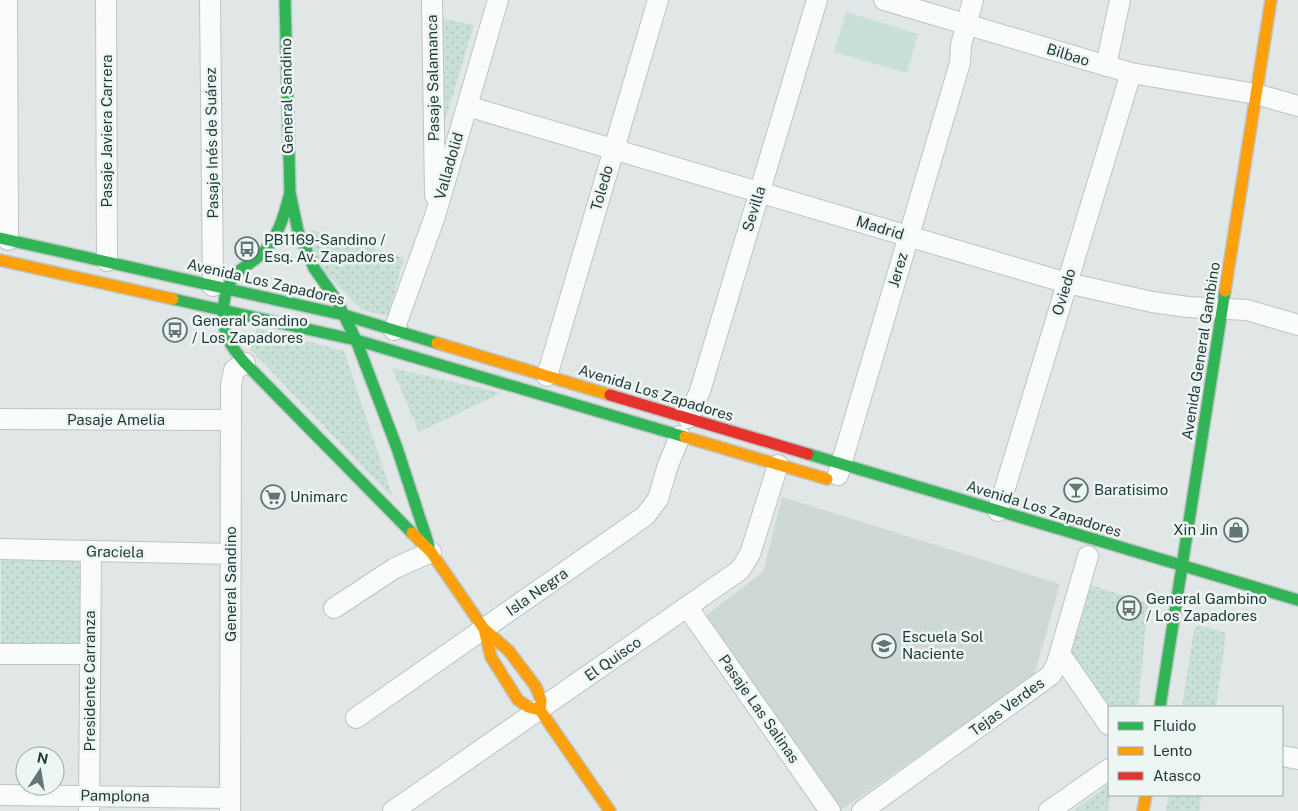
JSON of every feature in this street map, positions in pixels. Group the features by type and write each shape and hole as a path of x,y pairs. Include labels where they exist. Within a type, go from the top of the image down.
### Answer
{"main road":[{"name":"General Sandino","path":"285,0 290,193 298,231 314,268 337,301 356,340 398,448 400,500 431,552"},
{"name":"Avenida General Gambino","path":"1160,706 1271,0"},
{"name":"General Sandino","path":"244,363 232,347 227,335 221,287 255,261 272,241 284,215 290,193"},
{"name":"Avenida Los Zapadores","path":"4,239 344,315 688,418 841,477"},
{"name":"Avenida Los Zapadores","path":"0,260 356,340 778,465 998,510 1298,600"},
{"path":"244,363 400,500 431,552 484,629 509,651 536,687 541,700 540,710 610,811"},
{"path":"484,629 491,657 518,700 528,708 540,710"},
{"path":"1143,811 1146,796"}],"street":[{"path":"4,239 7,0"},
{"name":"Pasaje Javiera Carrera","path":"106,0 107,262"},
{"name":"Pasaje Inés de Suárez","path":"210,0 221,287"},
{"name":"Pasaje Salamanca","path":"432,0 435,216"},
{"name":"Valladolid","path":"394,330 435,216 498,0"},
{"name":"Toledo","path":"547,376 658,0"},
{"name":"Sevilla","path":"688,418 700,391 817,0"},
{"name":"Bilbao","path":"884,0 1131,73 1256,94 1298,106"},
{"name":"Jerez","path":"841,477 908,236 960,63 960,45 973,0"},
{"path":"1106,66 1120,0"},
{"name":"Oviedo","path":"998,510 1131,73"},
{"name":"Madrid","path":"467,106 1067,283 1152,302 1204,309 1223,308 1256,312 1298,325"},
{"name":"General Sandino","path":"230,804 232,377 234,370 244,363"},
{"name":"Pasaje Amelia","path":"0,419 231,420"},
{"name":"Isla Negra","path":"356,718 650,511 658,500 668,465 680,436"},
{"name":"El Quisco","path":"393,811 733,576 746,563 750,554 778,465"},
{"name":"Graciela","path":"0,549 231,554"},
{"name":"Presidente Carranza","path":"89,803 91,551"},
{"path":"334,608 395,568 431,552"},
{"name":"Tejas Verdes","path":"862,811 1047,678 1054,671 1088,556"},
{"name":"Pasaje Las Salinas","path":"688,608 830,811"},
{"path":"0,654 90,654"},
{"path":"1060,654 1108,723"},
{"path":"1283,756 1298,759"},
{"path":"1052,810 1108,770"},
{"name":"Pamplona","path":"0,795 89,803 230,804"}],"shaded area":[{"name":"Escuela Sol Naciente","path":"782,497 1060,584 1034,676 841,810 705,616 763,572"}],"green space":[{"path":"846,12 918,34 907,73 834,52"},
{"path":"441,18 474,25 441,134"},
{"path":"309,229 404,258 388,316 362,310 314,261"},
{"path":"257,328 344,351 393,498 250,349"},
{"path":"392,368 501,393 419,432"},
{"path":"1,554 84,554 84,644 1,644"},
{"path":"1088,584 1148,604 1138,706 1108,706 1108,732 1066,673"},
{"path":"1199,625 1226,633 1216,706 1182,706 1194,629"},
{"path":"1108,786 1108,796 1110,796 1108,811 1073,811"},
{"path":"1169,796 1202,796 1199,811 1166,811"}],"traffic: fast":[{"path":"285,0 290,193 298,231 314,268 337,301 356,340 397,448 429,546"},
{"path":"290,193 282,221 272,241 260,255 236,274 227,289 223,316 226,333 232,347 245,363 412,533"},
{"path":"0,238 344,315 437,343"},
{"path":"1160,706 1225,291"},
{"path":"173,299 356,340 685,437"},
{"path":"808,454 1298,600"}],"traffic: slow":[{"path":"1225,291 1271,0"},
{"path":"0,260 173,299"},
{"path":"437,343 610,395"},
{"path":"685,437 827,479"},
{"path":"412,533 431,552 484,629 509,651 536,687 541,700 540,710 610,811"},
{"path":"484,629 491,657 518,700 528,707 540,710"},
{"path":"1143,811 1146,796"}],"traffic: jam":[{"path":"610,395 808,454"}],"place":[{"name":"PB1169-Sandino / Esq. Av. Zapadores","path":"247,249"},
{"name":"General Sandino / Los Zapadores","path":"175,330"},
{"name":"Baratisimo","path":"1076,490"},
{"name":"Unimarc","path":"273,497"},
{"name":"Xin Jin","path":"1236,530"},
{"name":"General Gambino / Los Zapadores","path":"1129,608"},
{"name":"Escuela Sol Naciente","path":"884,646"}]}
